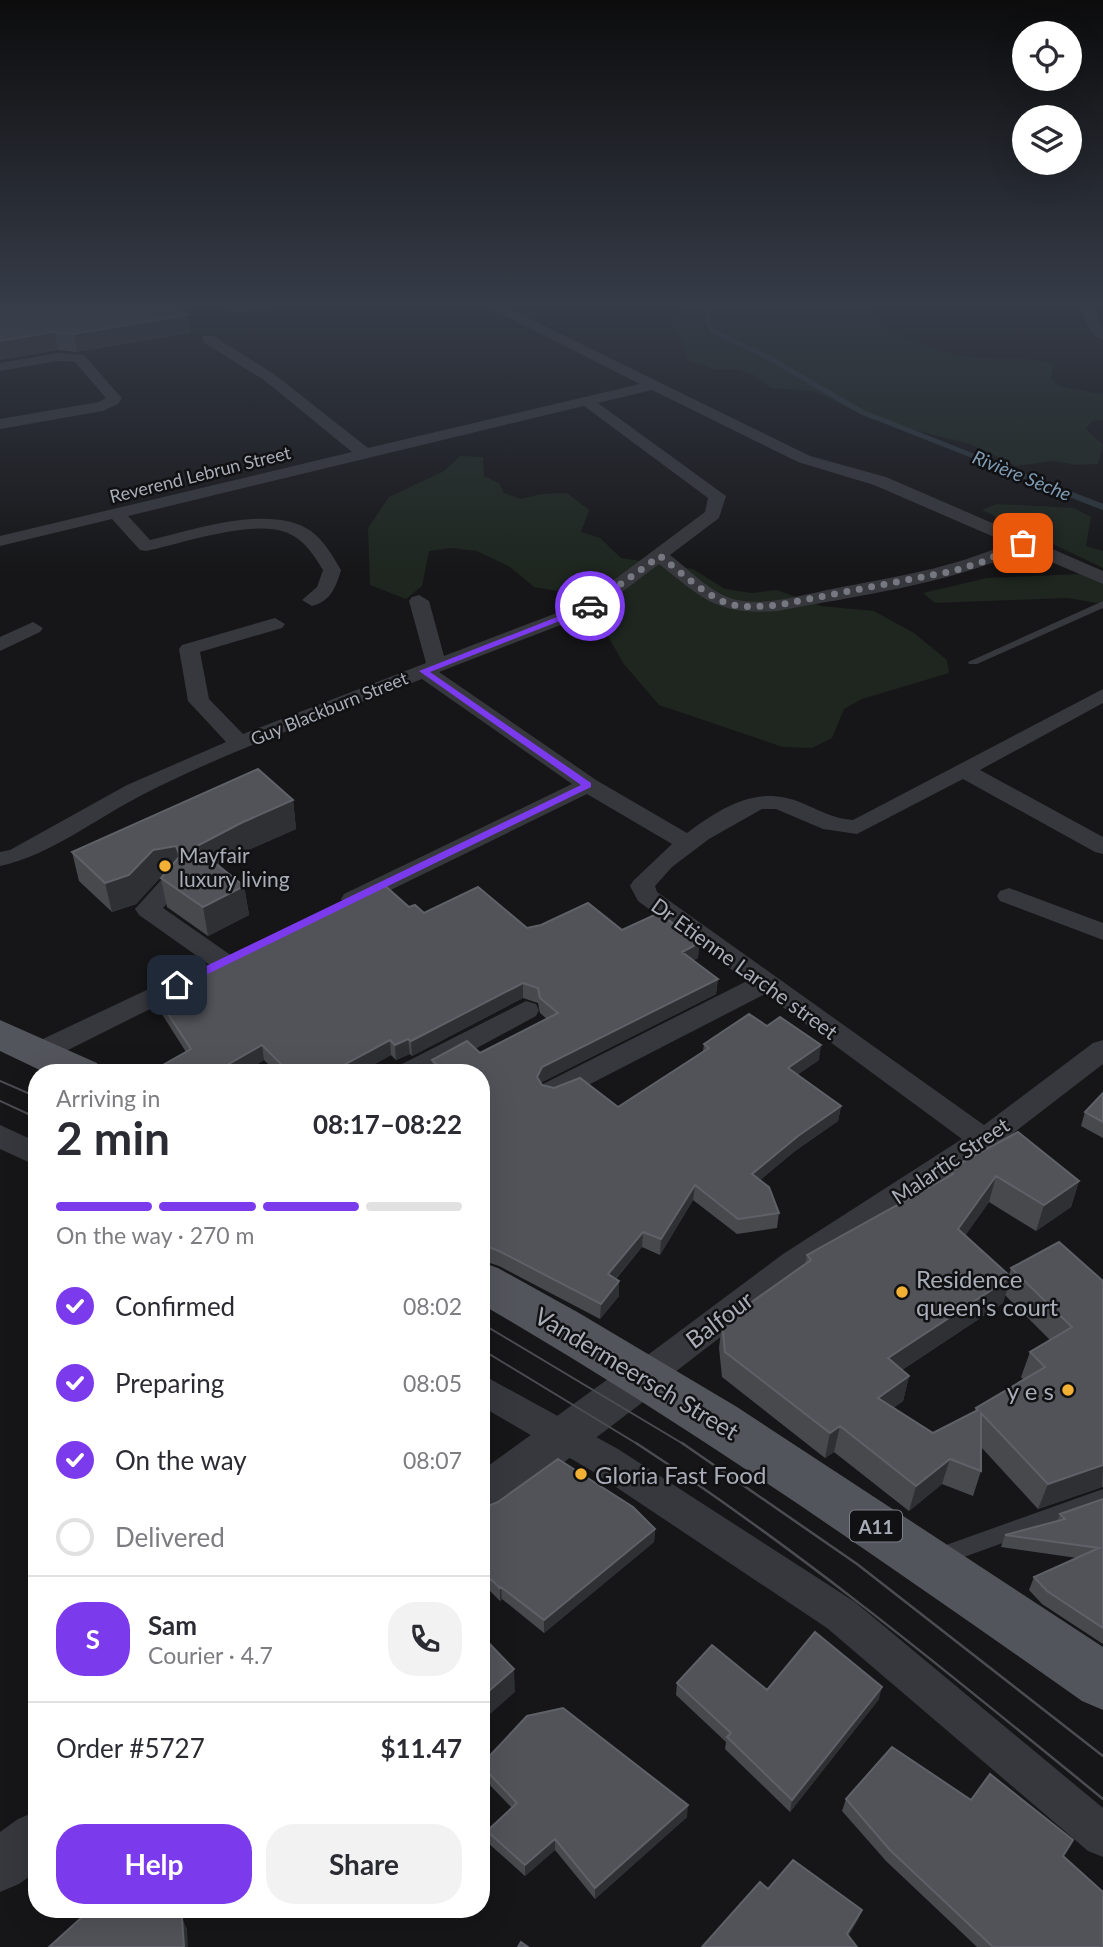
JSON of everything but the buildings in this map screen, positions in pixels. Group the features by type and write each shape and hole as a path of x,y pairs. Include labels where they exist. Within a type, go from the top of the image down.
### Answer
{"main road":[{"path":"0,1034 64,1064"},
{"name":"Vandermeersch Street","path":"490,1286 645,1376 927,1561 1103,1681"}],"street":[{"path":"0,424 103,406 113,401 114,398 110,393"},
{"path":"289,393 365,454"},
{"name":"Reverend Lebrun Street","path":"0,541 619,393"},
{"path":"672,393 804,459 880,481 1103,578"},
{"name":"Guy Blackburn Street","path":"0,859 18,855 135,790 240,744 590,607 713,514 717,496 586,401"},
{"path":"117,513 146,546 260,523 292,528 317,545 332,570 327,589 312,600"},
{"path":"660,556 713,595 731,605 749,607 778,605 953,571 982,562 1023,543"},
{"path":"419,601 430,669 588,785 688,843"},
{"path":"240,744 199,701 189,649 275,624"},
{"path":"0,645 33,628"},
{"name":"Dr Etienne Larche street","path":"984,1140 647,897 642,886 648,876 688,843 748,804 773,801 833,826 857,827 1103,695"},
{"path":"965,771 1103,847"},
{"path":"336,907 588,785"},
{"path":"172,883 148,909 223,962"},
{"path":"1009,896 1103,932"},
{"path":"40,1052 248,950"},
{"path":"553,1091 765,983"},
{"path":"425,1064 526,1010"},
{"name":"Malartic Street","path":"793,1263 984,1140 1103,1050"},
{"path":"0,1136 28,1150"},
{"name":"Balfour","path":"645,1376 793,1263"},
{"path":"490,1491 645,1376"},
{"path":"490,1393 564,1436 841,1615 1103,1836"},
{"path":"0,1866 28,1845"}],"lane":[{"path":"973,662 1103,604"},
{"path":"927,1561 1103,1498"}],"shaded area":[{"path":"817,393 1093,393 1103,395 1103,420 1092,421 1086,429 1103,445 1098,464 1076,465 1053,461 1016,466 970,444 870,419"},
{"path":"460,456 483,457 484,476 499,483 504,493 521,499 541,494 567,493 589,510 581,532 600,538 621,558 693,569 725,589 752,593 777,590 821,606 874,611 914,633 947,660 949,673 862,699 844,709 832,738 812,748 783,747 659,705 623,663 594,611 558,591 534,587 510,567 477,551 452,548 429,551 422,586 406,599 370,585 368,528 389,497 444,471"},
{"path":"997,504 1074,508 1091,517 1086,546 1103,551 1103,568 982,510"},
{"path":"1103,573 1103,604 1067,598 935,603 923,593 987,578"}],"waterway":[{"name":"Rivière Sèche","path":"829,393 862,412 1072,495"},
{"name":"Rivière Sèche","path":"1067,493 1103,507"}],"tram line":[{"path":"0,1081 28,1093"},
{"path":"0,1101 28,1114"},
{"path":"490,1328 684,1445"},
{"path":"490,1354 639,1445"},
{"path":"639,1445 816,1570 1103,1799"},
{"path":"684,1445 857,1564 1103,1756"}],"way so far":[{"path":"590,606 660,556 713,595 731,605 749,607 778,605 953,571 982,562 1023,543"}],"place":[{"name":"Mayfair luxury living","path":"165,866"},
{"name":"Residence queen's court","path":"902,1292"},
{"name":"y e s","path":"1068,1390"},
{"name":"Gloria Fast Food","path":"581,1474"}],"route":[{"path":"177,985 588,785 424,671 590,606"}]}
